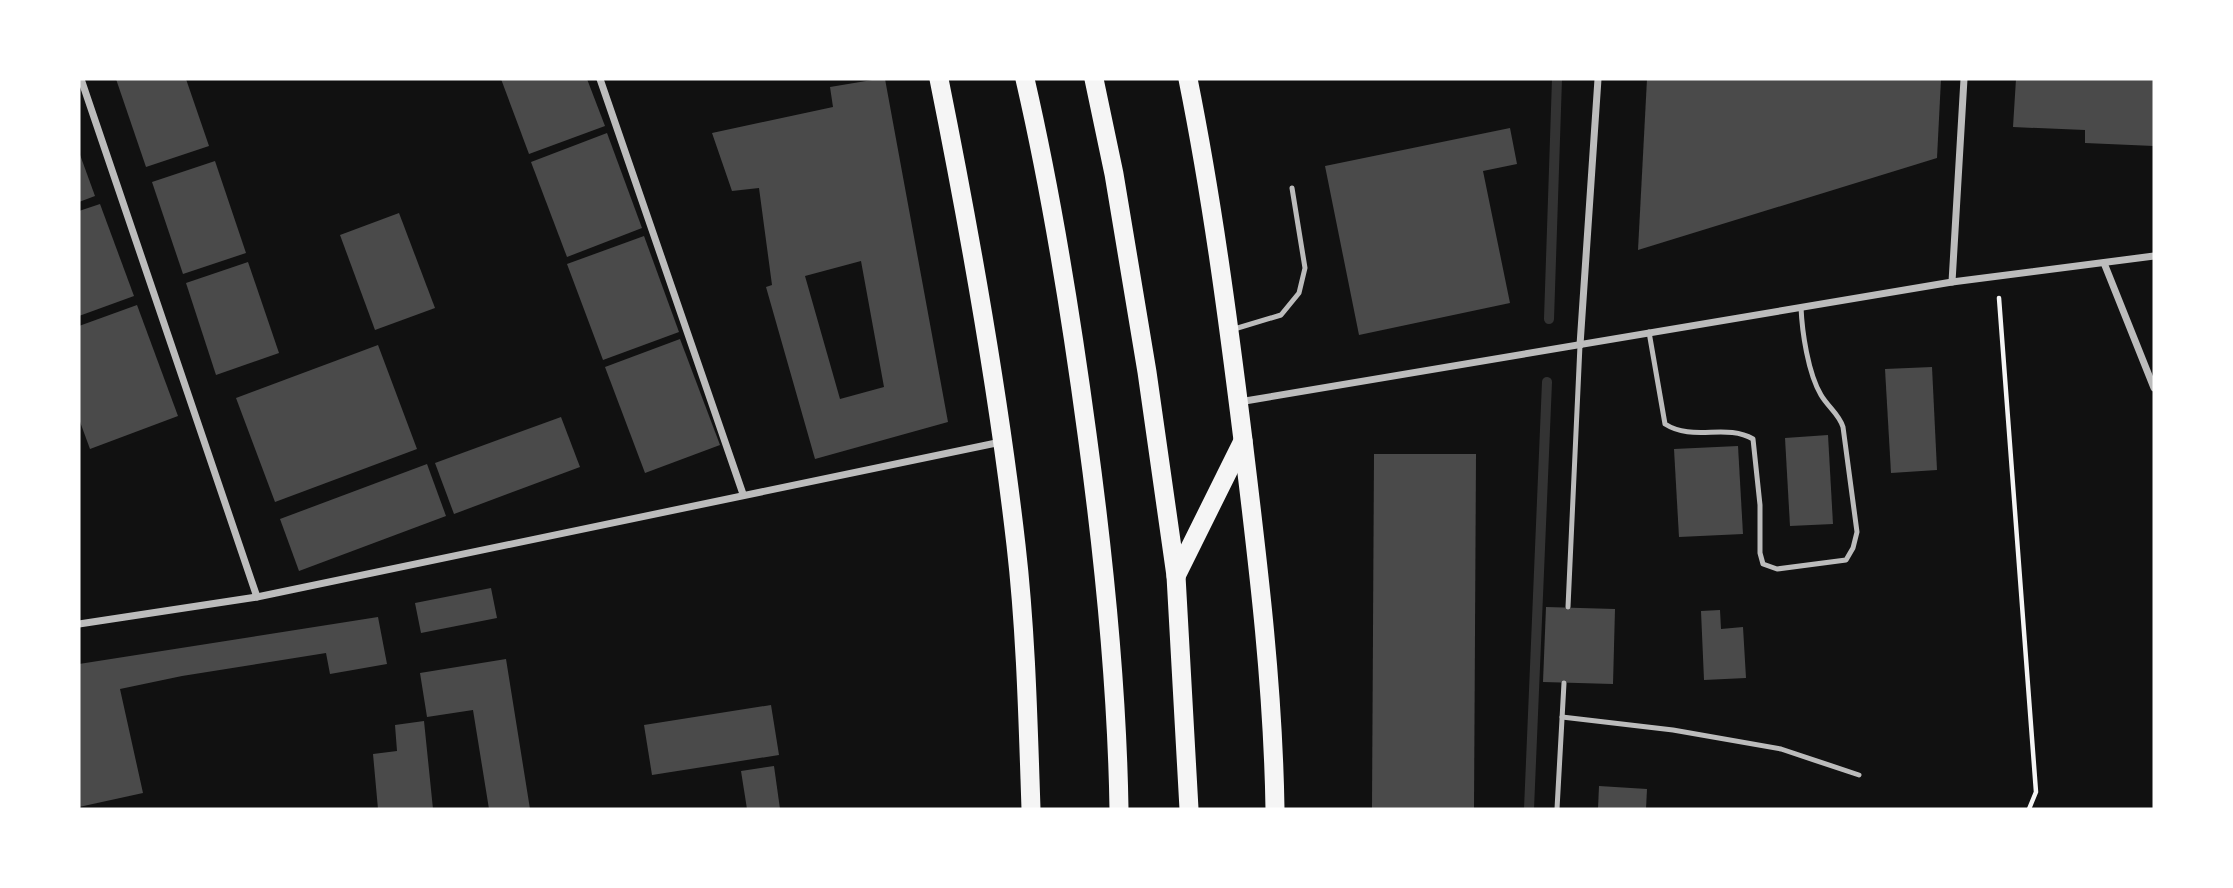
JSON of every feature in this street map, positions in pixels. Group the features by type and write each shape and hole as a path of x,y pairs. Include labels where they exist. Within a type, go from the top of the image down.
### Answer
{"highway":[{"path":"939,79 973,257 1016,546 1027,691 1031,809"},
{"path":"1026,79 1063,271 1093,481 1112,669 1119,809"},
{"path":"1094,79 1114,174 1147,372 1175,576 1189,809"},
{"path":"1188,79 1205,167 1243,442 1269,661 1275,809"},
{"path":"1175,576 1243,442"}],"street":[{"path":"81,79 257,597"},
{"path":"600,79 743,494"},
{"path":"1580,345 1598,79"},
{"path":"1952,282 1964,79"},
{"path":"1238,402 1952,282 2154,257"},
{"path":"2104,263 2154,388"},
{"path":"79,624 257,597 1002,441"}],"lane":[{"path":"1228,331 1281,315 1299,293 1305,268 1292,188"},
{"path":"1648,332 1665,424 1677,432 1742,433 1753,439 1760,505 1759,553 1763,564 1777,569 1846,560 1853,548 1857,532 1843,427 1839,415 1829,408 1820,393 1802,329 1801,307"},
{"path":"1568,607 1580,345"},
{"path":"1556,809 1564,683"},
{"path":"1562,717 1673,730 1781,749 1859,775"}],"path":[{"path":"1997,276 2036,792 2029,809"}],"building":[{"path":"116,79 186,79 209,146 146,167"},
{"path":"501,79 587,79 605,126 529,154"},
{"path":"885,79 948,422 815,459 766,287 772,285 759,188 732,191 712,133 833,107 830,87","holes":["861,261 884,387 840,399 805,276"]},
{"path":"1647,79 1941,79 1937,158 1638,250"},
{"path":"2016,79 2154,79 2154,146 2085,143 2085,130 2013,127"},
{"path":"1510,128 1517,164 1483,171 1510,303 1359,335 1325,166"},
{"path":"607,133 642,228 567,257 531,162"},
{"path":"79,152 95,196 79,202"},
{"path":"215,161 246,253 183,274 152,182"},
{"path":"100,204 134,296 79,316 79,211"},
{"path":"399,213 435,308 375,330 340,235"},
{"path":"644,236 679,332 603,360 567,264"},
{"path":"248,262 279,353 216,375 186,283"},
{"path":"137,305 178,416 90,449 79,419 79,326"},
{"path":"680,339 720,445 645,473 605,367"},
{"path":"378,345 417,449 275,502 236,398"},
{"path":"1932,367 1937,470 1891,473 1885,369"},
{"path":"561,417 580,467 454,514 435,463"},
{"path":"1828,435 1833,524 1790,526 1785,438"},
{"path":"1738,446 1743,534 1679,537 1674,449"},
{"path":"1374,454 1476,454 1474,809 1372,809"},
{"path":"427,464 446,516 299,571 280,519"},
{"path":"491,588 497,618 421,633 415,603"},
{"path":"1546,607 1615,609 1613,684 1543,682"},
{"path":"1720,610 1721,629 1743,627 1746,678 1704,680 1701,611"},
{"path":"378,617 387,664 330,674 326,653 182,676 120,689 143,793 79,807 79,664"},
{"path":"506,659 530,809 489,809 473,710 427,717 420,673"},
{"path":"771,705 779,755 652,775 644,725"},
{"path":"424,721 433,809 378,809 373,754 397,751 395,725"},
{"path":"774,766 780,809 747,809 741,771"},
{"path":"1599,786 1647,789 1646,809 1598,809"}],"waterway":[{"path":"1549,319 1557,79"},
{"path":"1529,809 1547,382"}]}
